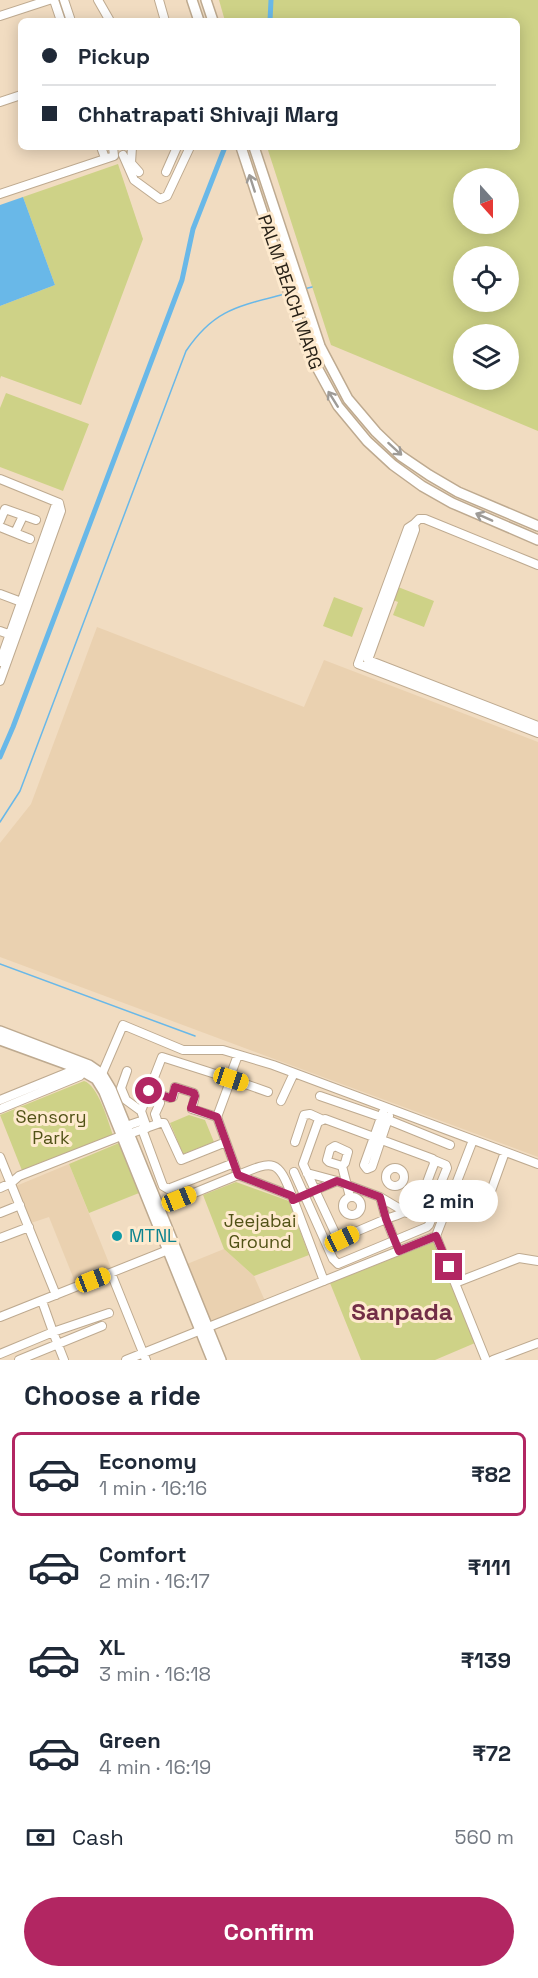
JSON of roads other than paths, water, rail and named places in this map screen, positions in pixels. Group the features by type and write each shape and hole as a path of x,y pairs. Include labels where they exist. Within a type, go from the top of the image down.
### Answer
{"main road":[{"path":"192,0 198,18"},
{"path":"206,0 212,18"},
{"name":"PALM BEACH MARG","path":"242,150 308,351 323,383 338,406 373,447 422,486 462,507 538,540"},
{"name":"PALM BEACH MARG","path":"255,150 320,346 334,377 348,399 376,432 401,456 429,475 458,492 538,526"},
{"path":"0,1031 99,1076 111,1089 155,1209 204,1329 212,1360"},
{"path":"0,1040 83,1069"},
{"path":"155,1209 168,1250 204,1329 221,1360"}],"street":[{"path":"0,16 49,0"},
{"path":"54,0 60,18"},
{"path":"64,0 70,18"},
{"path":"159,0 164,18"},
{"path":"101,2 109,18"},
{"path":"0,102 18,96"},
{"path":"102,150 105,159"},
{"path":"166,172 176,150"},
{"path":"122,151 134,180 160,199 167,196 189,150"},
{"path":"0,194 105,159 122,151"},
{"path":"122,151 139,172"},
{"path":"0,479 60,503 55,507 24,603 6,635 0,662"},
{"path":"0,521 5,509 36,520"},
{"path":"15,533 23,516"},
{"path":"358,664 408,528 419,519 425,519 538,565"},
{"path":"368,660 415,530 414,524"},
{"path":"0,528 30,539"},
{"path":"0,594 24,603"},
{"path":"0,681 6,635"},
{"path":"358,664 368,660 538,726"},
{"path":"358,664 538,733"},
{"path":"99,1076 123,1025 183,1050 223,1050 294,1073 538,1164"},
{"path":"238,1055 217,1117 238,1175 293,1198 337,1181"},
{"path":"143,1122 149,1091 162,1057 268,1092"},
{"path":"0,1100 83,1069"},
{"path":"0,1108 80,1076 83,1069"},
{"path":"127,1071 121,1088 126,1100 143,1122 163,1186 168,1189 178,1187 234,1163"},
{"path":"281,1101 294,1073"},
{"path":"149,1091 170,1098 172,1098 175,1087 194,1093 192,1109 217,1117"},
{"path":"320,1096 384,1118 450,1145"},
{"path":"158,1123 155,1114 160,1103"},
{"path":"377,1139 388,1108"},
{"path":"295,1142 304,1115 310,1114 446,1165 447,1168 437,1194"},
{"path":"321,1119 303,1164 339,1239 406,1213 417,1204 434,1160"},
{"path":"0,1188 19,1176 126,1132 143,1122 163,1122 166,1125 181,1160 226,1142"},
{"path":"473,1140 436,1236 486,1360"},
{"path":"491,1191 505,1152"},
{"path":"1,1162 56,1294"},
{"path":"155,1209 264,1165 272,1165 279,1169 285,1178 324,1281"},
{"path":"342,1166 350,1197"},
{"path":"294,1172 333,1258 338,1264 429,1225 434,1213"},
{"path":"307,1173 380,1197 406,1213"},
{"path":"359,1201 387,1183"},
{"path":"350,1197 359,1201 361,1208 358,1213 347,1214 343,1206 345,1200 350,1197"},
{"path":"380,1197 399,1251"},
{"path":"0,1213 20,1205"},
{"path":"0,1238 29,1227"},
{"path":"126,1360 144,1357 204,1329 436,1236"},
{"path":"0,1317 168,1250"},
{"path":"455,1283 519,1258 538,1261"},
{"path":"111,1273 144,1357"},
{"path":"42,1301 64,1360"},
{"path":"0,1354 53,1332 109,1313"},
{"path":"19,1360 102,1326"},
{"path":"493,1360 538,1343"}],"water":[{"path":"23,197 55,285 0,306 0,205"}],"waterway":[{"path":"270,18 271,0"},
{"path":"0,757 182,280 193,229 224,150"},
{"path":"304,289 312,287"},
{"path":"0,822 20,791 186,351 207,326 229,311 285,294"},
{"path":"0,964 195,1036"}],"place":[{"name":"MTNL","path":"117,1236"}],"district":[{"name":"Sanpada","path":"402,1312"}],"park label":[{"name":"Sensory Park","path":"51,1127"},
{"name":"Jeejabai Ground","path":"260,1231"}]}
